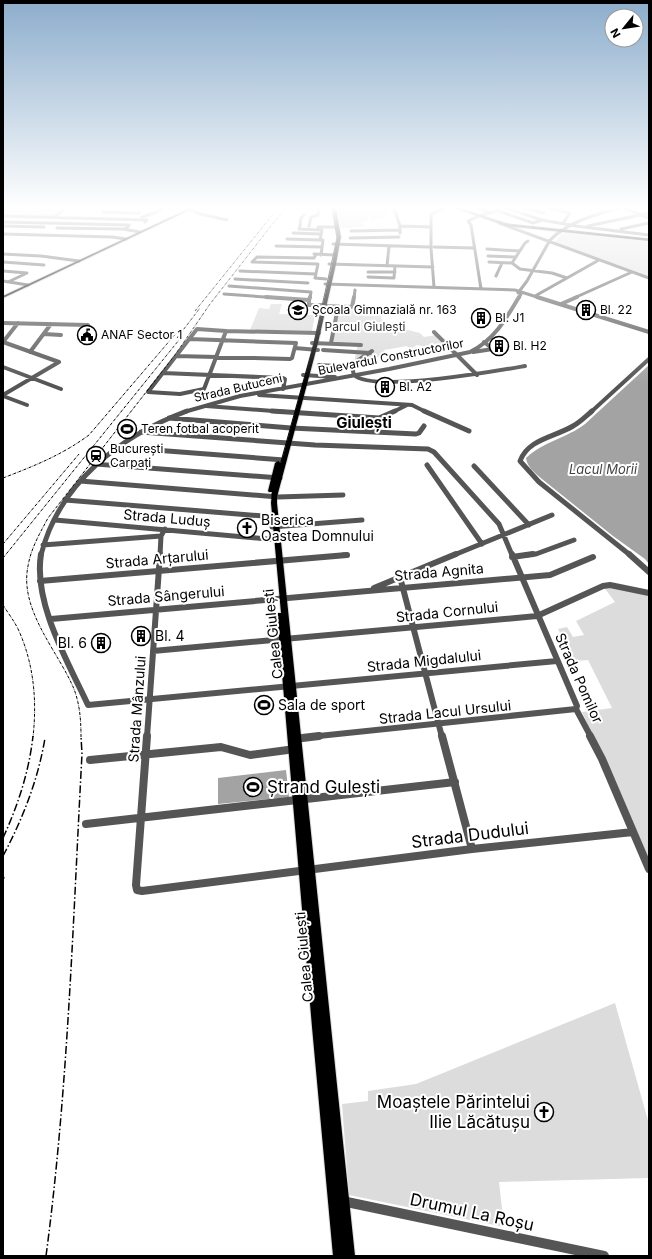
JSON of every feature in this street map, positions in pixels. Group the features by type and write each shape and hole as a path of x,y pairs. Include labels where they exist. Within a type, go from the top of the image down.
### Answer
{"main road":[{"path":"3,297 67,267"},
{"name":"Calea Giulești","path":"327,284 326,279 330,267"},
{"name":"Calea Giulești","path":"306,375 314,365 316,350 314,343 330,267"},
{"name":"Calea Giulești","path":"316,350 299,398 272,496 338,1200 339,1256"},
{"name":"Calea Giulești","path":"338,1200 349,1256"}],"street":[{"path":"317,267 315,278 326,279"},
{"path":"368,277 394,278 395,267"},
{"path":"424,267 433,267 434,287"},
{"path":"477,267 481,289"},
{"path":"496,276 500,267"},
{"path":"517,267 552,273 567,278"},
{"name":"Bulevardul Constructorilor","path":"457,354 466,354 494,336 510,308 521,294 520,291 534,267"},
{"path":"536,296 587,267"},
{"path":"618,267 649,278"},
{"path":"3,271 27,273 8,282"},
{"path":"240,271 316,274"},
{"path":"368,272 395,272"},
{"path":"561,304 632,272"},
{"path":"289,291 295,273"},
{"path":"383,286 384,278"},
{"path":"234,279 308,283"},
{"path":"3,281 28,285"},
{"path":"327,284 520,291 649,332"},
{"path":"229,286 308,292 312,293 309,300 309,305 338,307 352,307 355,290"},
{"path":"224,294 309,300"},
{"path":"331,343 338,307"},
{"path":"3,323 88,325"},
{"path":"3,395 59,362 3,342 18,324"},
{"path":"30,352 51,324"},
{"path":"226,330 203,390 180,394 149,393 197,329 316,333"},
{"path":"434,332 477,375"},
{"path":"44,334 61,335"},
{"path":"177,356 290,359 292,358 295,348 295,342 190,339"},
{"path":"314,343 361,345"},
{"path":"466,354 493,349 485,343"},
{"name":"Bulevardul Constructorilor","path":"303,385 457,354 485,343"},
{"path":"295,348 371,352 352,367 314,365"},
{"path":"649,359 572,428 533,445 522,454 520,461 539,482 623,549 649,572"},
{"path":"352,367 354,375 369,381 417,382 477,375 525,366"},
{"path":"3,367 61,389"},
{"path":"163,373 284,378 283,387"},
{"name":"Bulevardul Constructorilor","path":"306,375 337,378"},
{"name":"Strada Butuceni","path":"88,705 70,667 51,619 40,580 43,545 65,500 96,464 115,447 168,418 202,405 283,387 303,385"},
{"path":"251,394 409,404 469,431"},
{"path":"3,395 27,405"},
{"path":"202,405 379,418 409,404"},
{"path":"168,418 290,428 416,434 419,433 424,426"},
{"path":"141,432 286,443"},
{"name":"Strada Pomilor","path":"286,443 431,450 444,461 497,522 577,706 576,709 602,759 649,869"},
{"path":"115,447 282,460"},
{"path":"96,464 278,473"},
{"path":"427,465 482,544"},
{"path":"474,466 529,525"},
{"path":"80,481 272,496 343,495"},
{"path":"65,500 274,517"},
{"path":"370,590 552,515"},
{"name":"Strada Luduș","path":"55,520 276,540"},
{"path":"274,527 362,520"},
{"name":"Strada Mânzului","path":"137,890 136,885 140,817 146,754 161,536 165,529"},
{"path":"43,545 161,536"},
{"path":"512,557 536,554 574,540"},
{"name":"Strada Arțarului","path":"40,580 347,555"},
{"name":"Strada Agnita","path":"281,598 556,574 594,557"},
{"path":"400,577 472,849"},
{"name":"Strada Cornului","path":"153,651 537,616 603,586 616,586 649,592"},
{"name":"Strada Sângerului","path":"51,619 281,598"},
{"name":"Strada Migdalului","path":"88,705 557,661"},
{"name":"Strada Lacul Ursului","path":"295,739 576,709"},
{"path":"90,760 221,747 250,755 296,748"},
{"path":"86,824 455,782"},
{"name":"Strada Dudului","path":"137,890 142,891 472,849 633,832"},
{"name":"Drumul La Roșu","path":"338,1200 604,1256"}],"green space":[{"path":"623,267 649,267 649,276"},
{"path":"271,304 282,304 279,314 315,315 312,331 250,330 259,308 269,309"},
{"name":"Parcul Giulești","path":"339,309 382,311 381,319 391,325 390,324 399,322 404,327 400,328 420,333 424,337 436,335 442,344 426,347 417,345 410,349 407,346 384,350 387,355 354,362 358,344 333,343"},
{"path":"603,586 649,592 649,860 582,712 612,708 588,660 574,661 558,629 567,627 573,637 584,635 576,621 615,602"},
{"path":"615,1003 649,1124 649,1178 499,1182 504,1227 349,1195 342,1104 368,1101 368,1091 416,1084"}],"water":[{"name":"Lacul Morii","path":"649,365 649,564 645,559 613,536 539,477 530,467 526,458 540,447 571,433 585,424"},
{"name":"Ștrand Gulești","path":"286,770 289,797 218,804 218,778"}],"tram line":[{"path":"294,737 272,494 314,343 331,267"},
{"path":"294,736 342,1256"}],"railway":[{"path":"195,311 231,267"},
{"path":"81,736 80,713 74,689 34,614 29,598 27,582 29,559 48,518 175,355 210,304 239,267"},
{"path":"177,338 200,308"},
{"path":"3,478 58,454 89,435 178,331"},
{"path":"3,558 183,335"},
{"path":"3,544 79,454"},
{"path":"3,605 19,631 31,670 35,710 33,737"},
{"path":"3,838 22,788 29,762 33,736"},
{"path":"46,1256 60,1131 65,1068 82,754 81,736"},
{"path":"3,856 17,827 34,784 45,738"}],"place":[{"name":"Şcoala Gimnazială nr. 163","path":"298,310"},
{"name":"Bl. 22","path":"586,310"},
{"name":"Bl. J1","path":"481,318"},
{"name":"ANAF Sector 1","path":"87,335"},
{"name":"Bl. H2","path":"499,346"},
{"name":"Bl. A2","path":"385,387"},
{"name":"Teren fotbal acoperit","path":"127,429"},
{"name":"București Carpați","path":"96,456"},
{"name":"Biserica Oastea Domnului","path":"247,528"},
{"name":"Bl. 4","path":"141,636"},
{"name":"Bl. 6","path":"101,643"},
{"name":"Sala de sport","path":"264,705"},
{"name":"Ștrand Gulești","path":"253,787"},
{"name":"Moaștele Părintelui Ilie Lăcătușu","path":"544,1112"}],"district":[{"name":"Giulești","path":"364,423"}]}
